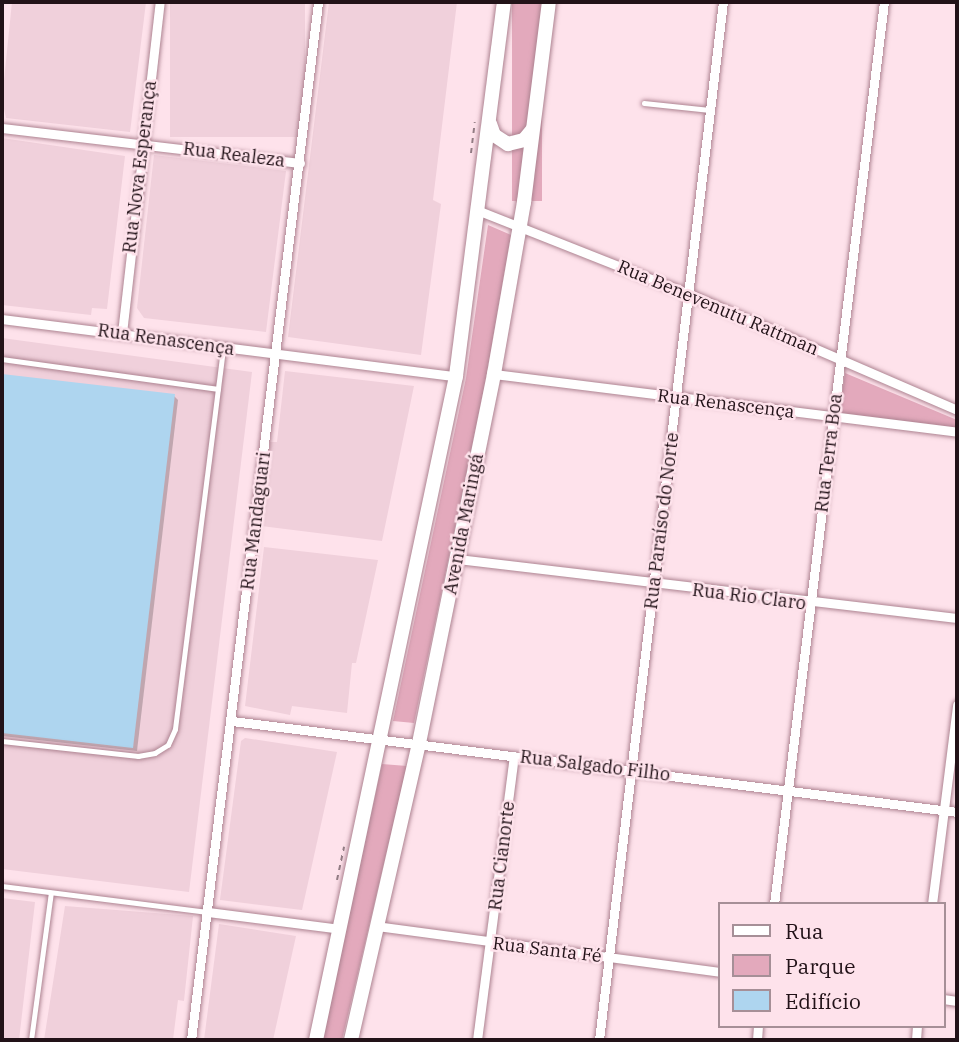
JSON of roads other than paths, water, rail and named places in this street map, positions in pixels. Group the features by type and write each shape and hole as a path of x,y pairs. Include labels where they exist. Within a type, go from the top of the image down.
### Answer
{"main road":[{"name":"Avenida Maringá","path":"316,1040 382,740 456,376 477,210 485,118 504,2"},
{"name":"Avenida Maringá","path":"351,1040 419,743 494,374 521,225 549,2"},
{"path":"485,118 494,135 508,144 524,140 534,126"}],"street":[{"name":"Rua Nova Esperança","path":"122,333 160,2"},
{"name":"Rua Mandaguari","path":"191,1040 318,2"},
{"name":"Rua Paraíso do Norte","path":"599,1040 723,2"},
{"name":"Rua Terra Boa","path":"774,902 884,2"},
{"name":"Rua Realeza","path":"2,128 300,163"},
{"name":"Rua Benevenutu Rattman","path":"477,210 521,225 689,294 957,410"},
{"name":"Rua Renascença","path":"2,319 456,376"},
{"name":"Rua Renascença","path":"494,374 957,432"},
{"name":"Rua Rio Claro","path":"458,559 811,604 957,618"},
{"path":"932,902 957,705"},
{"name":"Rua Salgado Filho","path":"232,721 957,812"},
{"name":"Rua Cianorte","path":"477,1040 492,943 514,756"},
{"path":"208,912 341,929"},
{"name":"Rua Santa Fé","path":"376,926 718,972"}],"lane":[{"path":"644,103 710,110"},
{"path":"2,741 138,756 155,753 168,744 175,729 223,347"},
{"path":"2,359 218,389"},
{"path":"2,886 208,912"},
{"path":"31,1040 51,893"}]}
